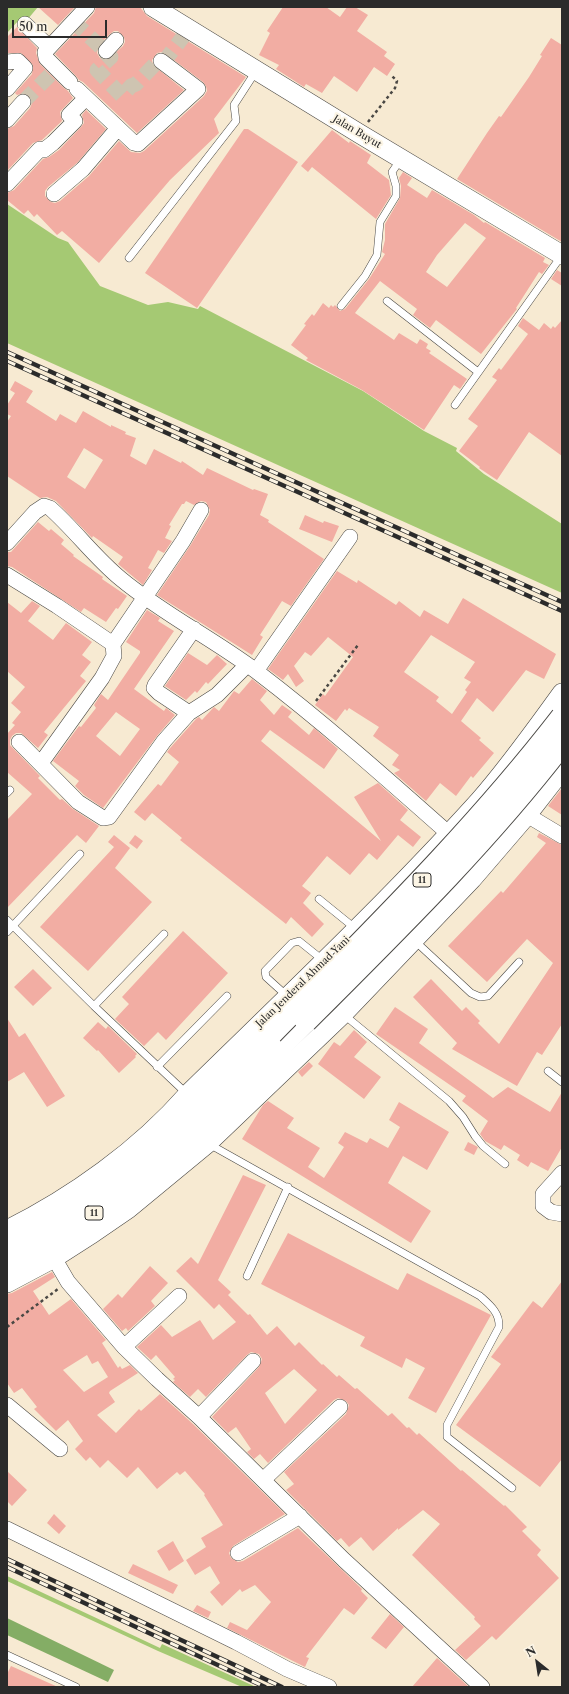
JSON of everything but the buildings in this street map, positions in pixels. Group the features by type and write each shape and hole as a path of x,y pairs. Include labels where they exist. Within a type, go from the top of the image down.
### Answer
{"highway":[{"name":"Jalan Jenderal Ahmad Yani","path":"7,1266 67,1231 118,1196 174,1151 195,1113 402,901 468,830 532,757 562,717"},
{"name":"Jalan Jenderal Ahmad Yani","path":"7,1247 60,1216 110,1180 195,1113 434,892 478,846 562,744"}],"street":[{"path":"87,7 49,47 44,55 54,71 78,89 134,143 138,144 198,89 161,61"},
{"name":"Jalan Buyut","path":"153,7 360,134 562,255"},
{"path":"25,24 49,47"},
{"path":"106,51 116,40"},
{"path":"7,62 18,61 25,68 7,89 22,102 7,120"},
{"path":"7,184 40,149 44,150 53,143 75,121 68,115 78,89"},
{"path":"54,194 83,169 118,128"},
{"path":"7,543 35,512 44,506 50,508 119,578 144,598 252,668 383,775 448,833"},
{"path":"41,763 102,678 114,656 113,644 183,541 201,510"},
{"path":"19,742 78,802 103,818 109,817 164,741 189,712 217,695 252,668 350,537"},
{"path":"7,575 57,606 113,644"},
{"path":"189,712 159,693 154,688 194,629"},
{"name":"Jalan Jenderal Ahmad Yani","path":"7,1282 54,1258 128,1209 171,1175 195,1113 288,997 357,930 448,833 509,764 562,693"},
{"path":"509,764 529,759 540,764 546,772 548,788"},
{"name":"Jalan Jenderal Ahmad Yani","path":"7,1230 62,1199 96,1176 151,1132 195,1113 343,1014 413,939 472,879 527,815 562,770"},
{"path":"527,815 562,836"},
{"path":"562,1173 543,1194 543,1206 551,1212 562,1214"},
{"path":"54,1258 68,1282 124,1347 199,1417 344,1560 482,1687"},
{"path":"124,1347 179,1296"},
{"path":"199,1417 254,1361"},
{"path":"7,1405 60,1449"},
{"path":"263,1480 340,1407"},
{"path":"238,1553 300,1516"},
{"path":"7,1529 229,1638 287,1669 329,1687"}],"lane":[{"path":"128,258 236,121 234,104 257,70"},
{"path":"341,306 365,276 377,255 380,222 396,196 396,186 392,172 401,158"},
{"path":"455,405 562,255"},
{"path":"387,301 478,372"},
{"path":"7,932 80,854"},
{"path":"319,899 357,930"},
{"path":"7,920 174,1082 195,1113 288,1187 480,1296 495,1311 498,1316 499,1328 447,1426 447,1437 512,1488"},
{"path":"94,1006 164,934"},
{"path":"413,939 471,993 480,997 488,996 519,962"},
{"path":"288,997 266,977 265,972 292,943 299,941 324,962"},
{"path":"157,1067 227,996"},
{"path":"343,1014 449,1101 463,1117 483,1146 505,1164"},
{"path":"548,1071 562,1082"},
{"path":"247,1276 288,1187"},
{"path":"7,1655 76,1687"}],"path":[{"path":"360,134 395,88 397,81 392,76"},
{"path":"308,713 358,645"},
{"path":"7,1328 68,1282"}],"green space":[{"path":"7,7 38,7 27,20 19,20 7,33"},
{"path":"7,204 58,238 68,242 100,286 148,305 168,302 198,309 200,306 363,391 424,431 457,448 456,451 484,474 562,524 562,593 7,343"},
{"path":"7,1576 160,1648 162,1644 256,1687 242,1687 158,1651 7,1581"},
{"path":"7,1618 114,1670 108,1682 7,1635"}],"tunnel":[{"path":"73,21 111,57 97,70 122,96 156,63 166,59 189,29"},
{"path":"23,102 51,74"}],"railway":[{"path":"7,352 562,602"},
{"path":"7,361 562,611"},
{"path":"7,1559 282,1687"},
{"path":"7,1567 265,1687"}]}
